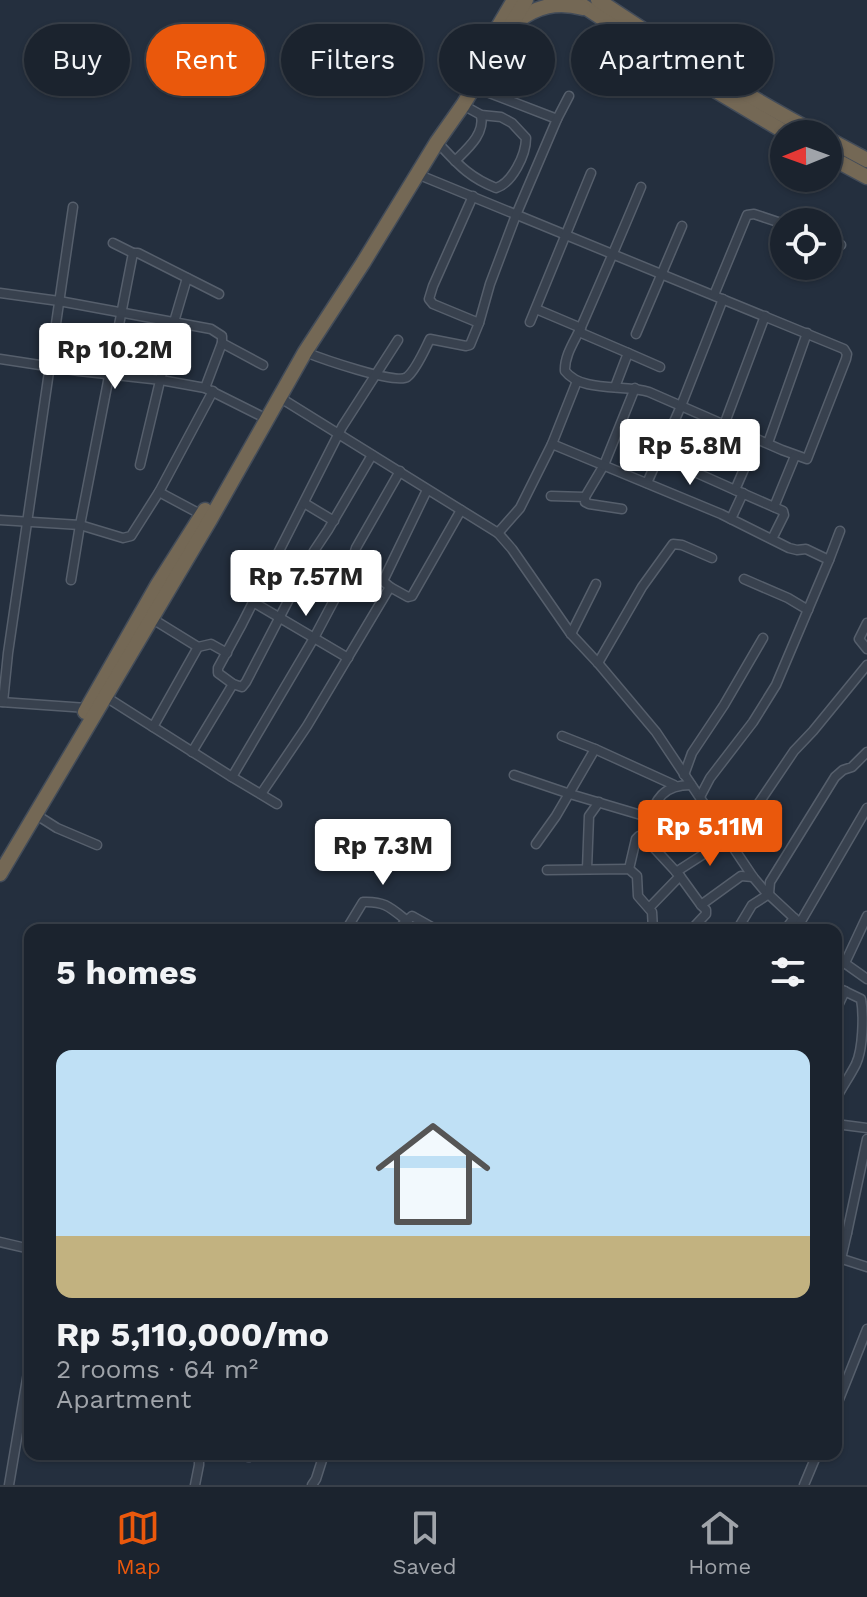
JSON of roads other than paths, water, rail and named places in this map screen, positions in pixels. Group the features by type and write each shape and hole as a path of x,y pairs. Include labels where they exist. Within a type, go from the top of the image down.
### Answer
{"highway":[{"path":"0,874 88,708 253,412 413,172 514,0"},
{"path":"510,24 526,0"},
{"path":"574,0 594,5 791,120"},
{"path":"514,24 529,13 552,5 594,5 661,57 770,123"},
{"path":"0,859 106,697 305,352 468,96"},
{"path":"842,147 867,160"},
{"path":"842,164 867,177"}],"street":[{"path":"497,96 557,119"},
{"path":"305,352 404,379 430,339 468,346 479,323 516,215 569,96"},
{"path":"437,142 474,178 496,188 504,186 525,151 526,138 512,123 501,117 481,115 463,105"},
{"path":"455,161 481,128 481,115"},
{"path":"530,322 591,173"},
{"path":"417,174 473,196 516,215 613,254 662,275 840,346 847,354 810,454 805,459 635,388 597,386 569,376 565,367 580,330 613,254 641,187"},
{"path":"473,196 429,299 433,304 479,323"},
{"path":"73,207 28,521 4,652 2,698 88,708"},
{"path":"647,483 681,406 747,215 770,219"},
{"path":"636,334 682,226"},
{"path":"113,243 219,294"},
{"path":"71,580 133,253"},
{"path":"140,465 187,278"},
{"path":"0,293 211,329 222,336 209,390 159,492 134,534 120,537 80,525 0,520"},
{"path":"536,309 660,367"},
{"path":"697,472 721,424 765,316"},
{"path":"768,443 807,333"},
{"path":"372,455 314,551 243,687 233,684 217,672 342,427 398,340"},
{"path":"222,343 263,365"},
{"path":"615,387 628,353"},
{"path":"0,359 161,380 209,390 253,412"},
{"path":"498,533 520,508 552,444 577,381"},
{"path":"622,509 589,504 585,502 585,497 604,465 635,388"},
{"path":"279,397 498,533 571,634 656,732 753,877 800,924 867,808"},
{"path":"731,519 757,439"},
{"path":"552,444 731,519 789,548 807,549 829,560"},
{"path":"659,456 783,511 772,539"},
{"path":"774,507 795,456"},
{"path":"232,777 314,638 348,574 356,548 400,471"},
{"path":"261,794 348,658 386,584 427,490"},
{"path":"159,492 197,512"},
{"path":"551,496 585,497"},
{"path":"304,503 334,521"},
{"path":"350,566 408,597 412,596 461,510"},
{"path":"700,797 776,685 840,531"},
{"path":"598,663 642,587 673,544 712,558"},
{"path":"744,579 808,610"},
{"path":"571,634 596,584"},
{"path":"253,602 348,658"},
{"path":"151,618 198,647 211,644 227,653"},
{"path":"867,623 859,639 867,649"},
{"path":"684,775 692,753 763,638"},
{"path":"153,727 198,647"},
{"path":"649,908 678,874 727,839 750,817 794,751 867,665"},
{"path":"192,752 233,684"},
{"path":"106,697 277,804"},
{"path":"562,736 674,785 691,785"},
{"path":"536,844 570,794 595,749"},
{"path":"769,894 770,882 835,777 852,767 867,752"},
{"path":"514,775 651,818"},
{"path":"629,869 636,839 642,836 657,800 674,785"},
{"path":"587,869 589,816 599,802"},
{"path":"32,812 57,828 97,845"},
{"path":"642,836 706,910 697,924"},
{"path":"547,870 629,869 637,876 638,896 653,915 653,924"},
{"path":"701,905 741,876 753,877"},
{"path":"741,924 752,905 769,894"},
{"path":"350,924 363,902 389,906 406,920"},
{"path":"402,924 413,916 427,924"},
{"path":"842,959 867,916"},
{"path":"842,963 867,979"},
{"path":"842,990 862,1001 860,1051 842,1088"},
{"path":"842,1125 867,1128"},
{"path":"842,1249 867,1139"},
{"path":"842,1231 847,1233"},
{"path":"0,1242 24,1248"},
{"path":"842,1259 867,1267"},
{"path":"842,1392 867,1329"},
{"path":"9,1485 24,1396"},
{"path":"195,1485 199,1460"},
{"path":"312,1485 322,1460"},
{"path":"804,1485 814,1460"}]}
